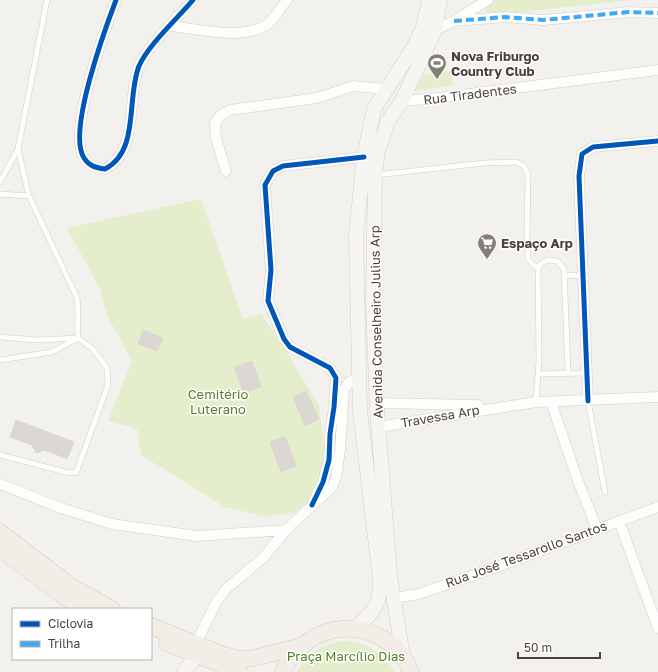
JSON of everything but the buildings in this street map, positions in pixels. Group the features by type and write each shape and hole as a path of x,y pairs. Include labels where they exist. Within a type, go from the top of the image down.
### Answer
{"main road":[{"name":"Avenida Conselheiro Julius Arp","path":"356,628 373,610 380,597 380,579 365,461 358,378 356,235 364,157 374,109 416,45 424,28 429,0"},
{"name":"Avenida Conselheiro Julius Arp","path":"403,657 390,575 376,403 373,302 375,175 378,151 388,121 402,101 435,30 440,0"},
{"path":"0,532 72,587 110,608"},
{"path":"0,549 66,598 85,608"},
{"path":"152,627 240,672"},
{"path":"283,672 289,661 301,646 310,639 330,630 356,628 370,632 394,646 403,657 411,672"},
{"path":"152,636 196,650 240,659 253,658 301,646"},
{"path":"184,672 196,650"}],"street":[{"path":"116,0 90,80 81,119 79,139 83,158 93,167 105,169 113,165 125,148 129,134 132,94 139,67 148,50 193,0"},
{"path":"171,26 237,34 251,32 270,22 287,0"},
{"path":"435,30 454,21 488,0"},
{"path":"454,21 505,17 543,20 629,12 658,13"},
{"name":"Rua Tiradentes","path":"402,101 438,98 658,70"},
{"path":"226,171 216,138 215,123 220,116 230,110 317,98 353,86 387,88"},
{"path":"588,401 579,176 582,154 593,147 658,141"},
{"path":"312,506 323,482 329,460 330,434 336,378 330,368 290,347 284,339 268,301 271,270 264,185 273,171 283,166 364,157"},
{"path":"196,650 217,601 226,589 263,558 286,530 332,487 336,477 340,451 344,390 349,382 358,378"},
{"name":"Travessa Arp","path":"378,427 502,406 536,402 658,397"},
{"path":"551,402 578,481 597,529"},
{"name":"Travessa Arp","path":"376,403 502,406"},
{"path":"0,484 61,508 112,524 197,536 286,530"},
{"name":"Rua José Tessarollo Santos","path":"394,598 419,594 497,567 658,507"},
{"path":"620,521 658,628"}],"lane":[{"path":"0,182 18,149 48,0"},
{"path":"18,149 28,196 77,298 80,313 77,326 78,338"},
{"path":"375,175 484,163 516,162 524,166 528,175 528,259 538,269"},
{"path":"0,194 28,196"},
{"path":"536,402 539,374 538,269 540,264 544,261 557,261 562,265 565,275 568,372"},
{"path":"565,275 582,276"},
{"path":"0,337 36,340 78,338 93,349 107,368 108,385 76,473 65,472 0,455"},
{"path":"0,360 52,352 78,338"},
{"path":"539,374 568,372 586,373"},
{"path":"588,401 605,492"}],"green space":[{"name":"Nova Friburgo Country Club","path":"486,0 630,0 486,16"},
{"name":"Nova Friburgo Country Club","path":"451,71 453,85 414,91 424,75"},
{"name":"Cemitério Luterano","path":"201,199 243,319 261,314 279,340 319,405 325,453 315,495 295,513 267,516 271,518 225,507 141,455 137,429 108,421 132,361 108,317 99,287 67,228"},
{"name":"Praça Marcílio Dias","path":"345,641 368,646 380,654 395,672 297,672 306,659 316,650 330,644"}],"marked path":[{"path":"454,21 505,17 543,20 629,12 658,13"}],"cycle path":[{"path":"116,0 104,33 90,80 80,126 80,145 84,158 93,166 105,169 116,161 123,150 128,137 135,79 139,66 156,40 193,0"},
{"path":"588,401 579,176 582,154 593,147 658,141"},
{"path":"312,505 323,482 329,460 330,434 336,378 330,368 290,347 284,339 268,301 271,270 265,185 273,171 283,166 364,157"}],"place":[{"name":"Nova Friburgo Country Club","path":"437,80"},
{"name":"Espaço Arp","path":"487,260"}]}
